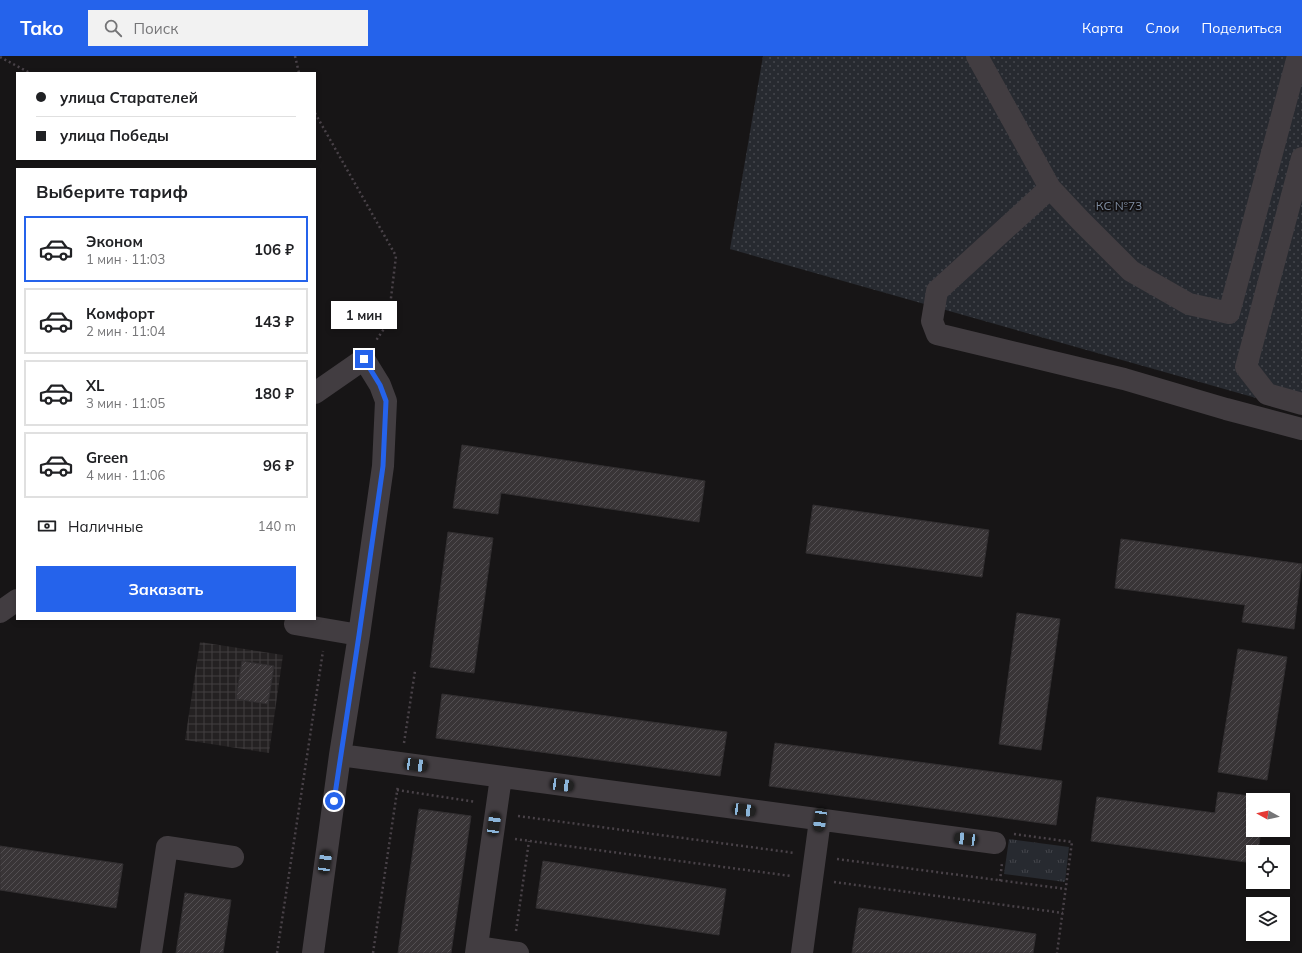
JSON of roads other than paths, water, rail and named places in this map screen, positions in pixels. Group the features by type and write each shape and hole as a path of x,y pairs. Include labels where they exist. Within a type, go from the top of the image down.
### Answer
{"street":[{"path":"977,56 1050,188 1080,220 1131,271 1189,304 1229,313 1298,56"},
{"path":"1302,158 1246,367 1267,394 1302,404"},
{"path":"1050,188 937,291 932,321 937,334 1124,379 1226,409 1302,429"},
{"path":"313,953 340,755 383,466 386,401 380,385 364,359 316,392"},
{"path":"0,612 16,601"},
{"path":"295,624 359,635"},
{"path":"340,755 995,843"},
{"path":"501,777 476,950 516,953"},
{"path":"802,953 820,820"},
{"path":"151,953 167,847 233,857"}],"park label":[{"name":"КС №73","path":"1119,205"}]}
